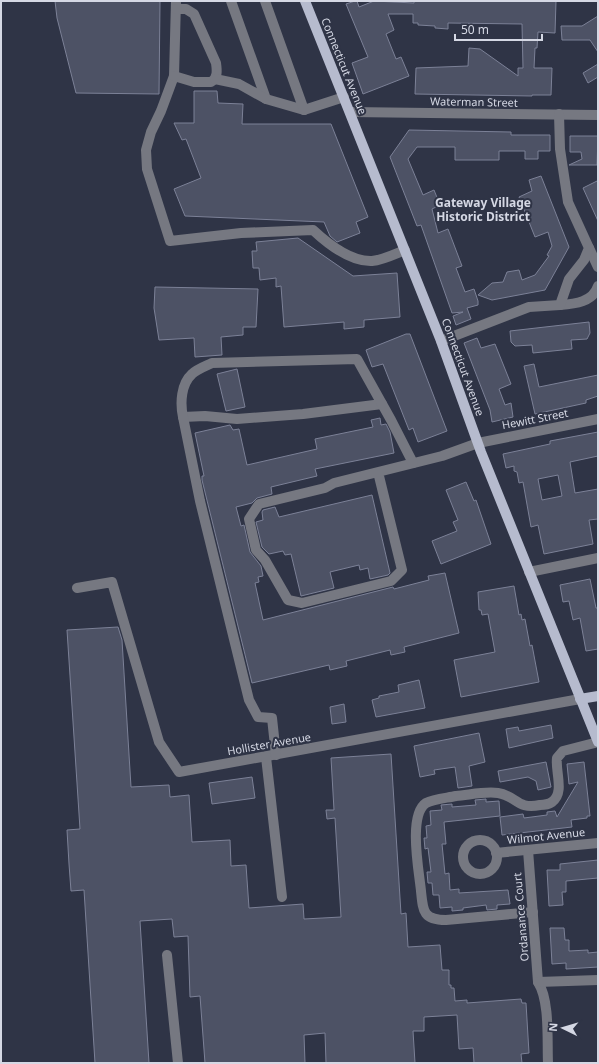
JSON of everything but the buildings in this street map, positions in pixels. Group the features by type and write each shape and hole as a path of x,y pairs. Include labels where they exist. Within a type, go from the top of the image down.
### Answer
{"main road":[{"name":"Connecticut Avenue","path":"305,1 441,341 478,443 528,572 598,742"},
{"name":"Hollister Avenue","path":"580,699 598,696"}],"street":[{"path":"231,1 266,98"},
{"path":"265,1 304,110"},
{"path":"215,79 216,63 194,14 176,5 174,76 161,111 151,132 146,150 147,169 170,241 241,233 313,230 330,246 357,258 371,261 405,250"},
{"path":"174,76 205,83 211,82 215,79 239,84 266,98 304,110 344,97"},
{"name":"Waterman Street","path":"350,112 598,115"},
{"path":"559,114 560,149 568,202 598,267"},
{"path":"560,305 569,279 584,260 589,248"},
{"path":"441,341 529,307 574,304 584,301 593,295 598,286"},
{"path":"276,755 272,718 258,717 249,700 200,501 181,406 185,385 192,374 212,363 357,359 413,463"},
{"path":"183,417 205,416 237,419 302,414 382,404"},
{"name":"Hewitt Street","path":"378,472 402,570 391,581 302,603 288,600 265,560 256,550 249,520 259,504 325,488 334,483 413,463 442,456 478,443 598,419"},
{"path":"528,572 598,558"},
{"name":"Hollister Avenue","path":"77,588 112,582 159,742 179,772 580,699"},
{"path":"533,912 446,920 434,920 427,916 423,907 418,865 416,823 419,810 427,803 448,797 483,793 499,793 522,805 530,807 552,802 557,796 559,786 557,758 563,751 598,742"},
{"path":"266,757 282,897"},
{"name":"Wilmot Avenue","path":"496,854 598,843"},
{"name":"Ordanance Court","path":"528,850 538,982 543,989 545,1002 548,1063"},
{"path":"167,955 178,1063"},
{"path":"538,982 598,980"}],"district":[{"name":"Gateway Village Historic District","path":"483,210"}]}
